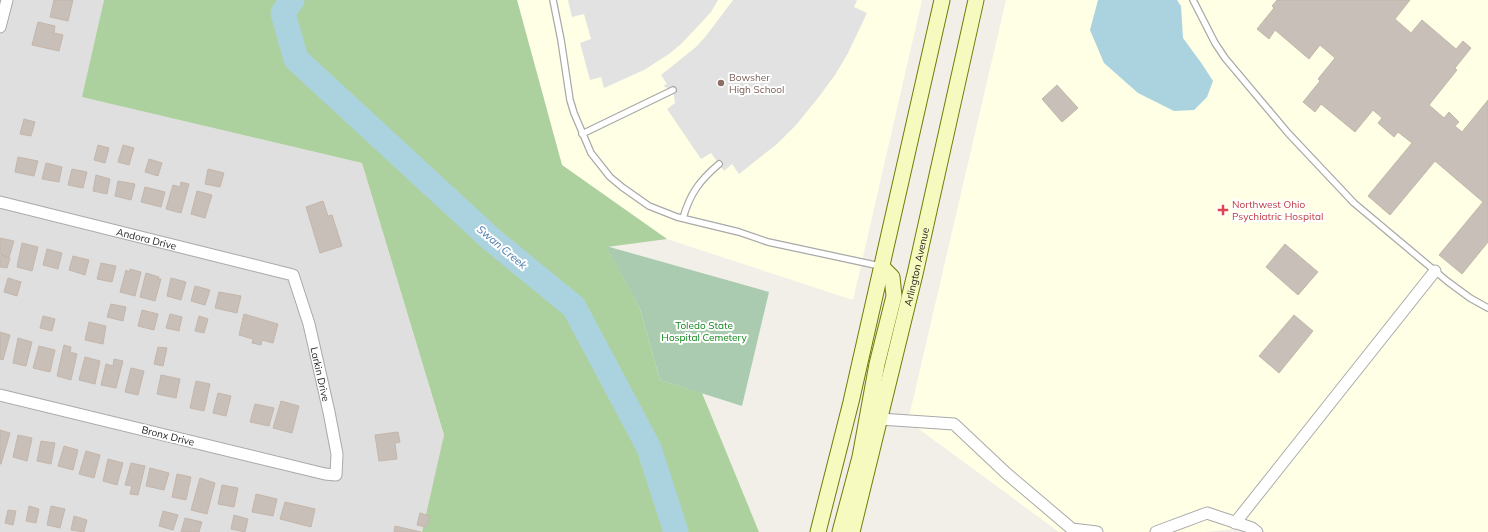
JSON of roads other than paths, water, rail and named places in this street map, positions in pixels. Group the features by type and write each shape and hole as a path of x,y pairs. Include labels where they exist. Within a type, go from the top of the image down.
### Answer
{"street":[{"path":"1,21 7,0"},
{"path":"818,532 851,402 942,0"},
{"name":"Arlington Avenue","path":"852,532 915,274 976,0"},
{"name":"Andora Drive","path":"0,202 293,275"},
{"path":"840,532 860,457 877,364 894,296 892,277 882,267"},
{"path":"1235,523 1435,271"},
{"name":"Larkin Drive","path":"293,275 309,324 329,412 337,454 336,475"},
{"name":"Bronx Drive","path":"0,395 325,474 336,475"},
{"path":"880,419 954,424 1006,473 1072,529 1097,532"},
{"path":"1156,532 1207,513 1252,528 1257,532"}],"lane":[{"path":"553,0 570,100 582,134 591,153 600,165 622,187 649,206 661,212 739,232 768,242 882,267"},
{"path":"1193,0 1215,43 1225,58 1288,133 1354,203 1435,271 1470,298 1488,308"},
{"path":"582,134 674,90"},
{"path":"682,218 696,187 719,164"}],"water":[{"path":"1098,0 1177,0 1181,6 1183,38 1213,81 1207,97 1194,110 1174,111 1138,93 1104,63 1090,30"}],"waterway":[{"name":"Swan Creek","path":"292,0 283,13 296,59 491,239 574,307 649,448 676,532"}],"place":[{"name":"Bowsher High School","path":"721,83"},
{"name":"Northwest Ohio Psychiatric Hospital","path":"1223,210"}],"park label":[{"name":"Toledo State Hospital Cemetery","path":"704,330"}]}
